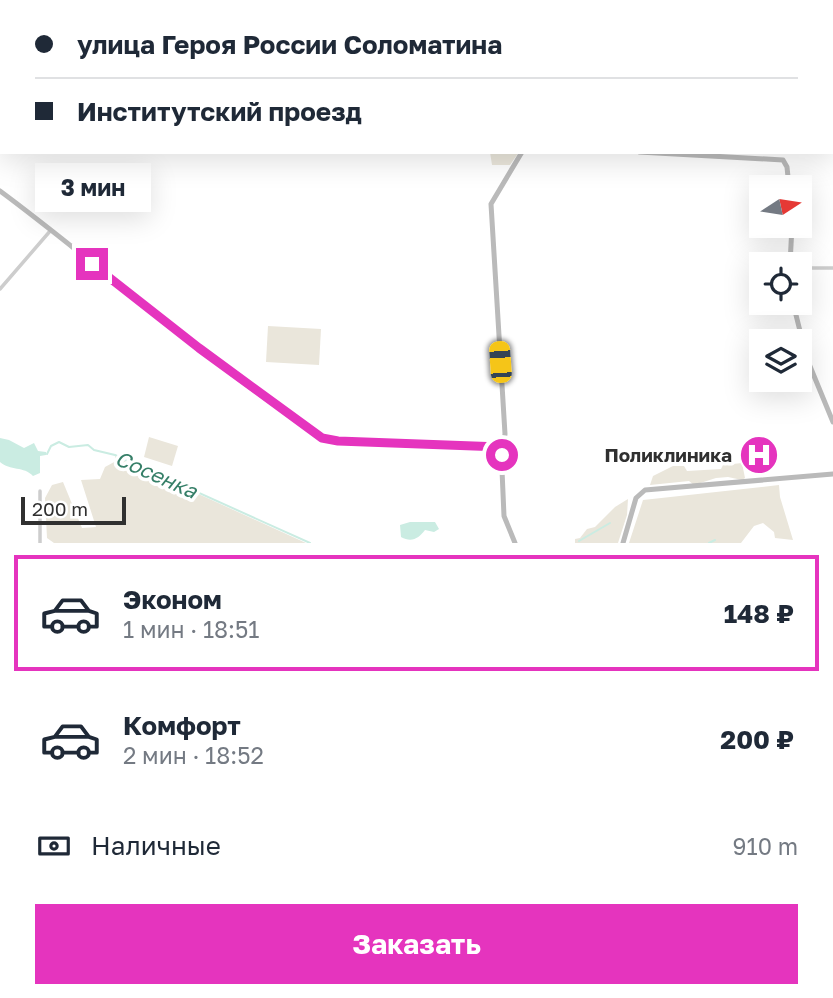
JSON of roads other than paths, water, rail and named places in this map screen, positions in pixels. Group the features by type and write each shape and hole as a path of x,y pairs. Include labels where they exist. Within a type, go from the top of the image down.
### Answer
{"street":[{"path":"514,543 504,516 501,447 505,434 491,204 521,154"},
{"path":"675,154 783,160 788,175"},
{"path":"0,191 190,341 322,438 338,441 501,447"},
{"path":"0,289 51,230"},
{"path":"812,268 833,268"},
{"path":"796,315 807,359 833,422"},
{"path":"623,543 636,498 645,490 833,474"},
{"path":"40,491 40,543"}],"waterway":[{"name":"Сосенка","path":"47,454 51,446 59,442 69,447 88,445 94,450 115,455 310,543"},
{"path":"579,541 610,523"},
{"path":"709,543 715,540"}],"place":[{"name":"Поликлиника","path":"759,455"}]}
